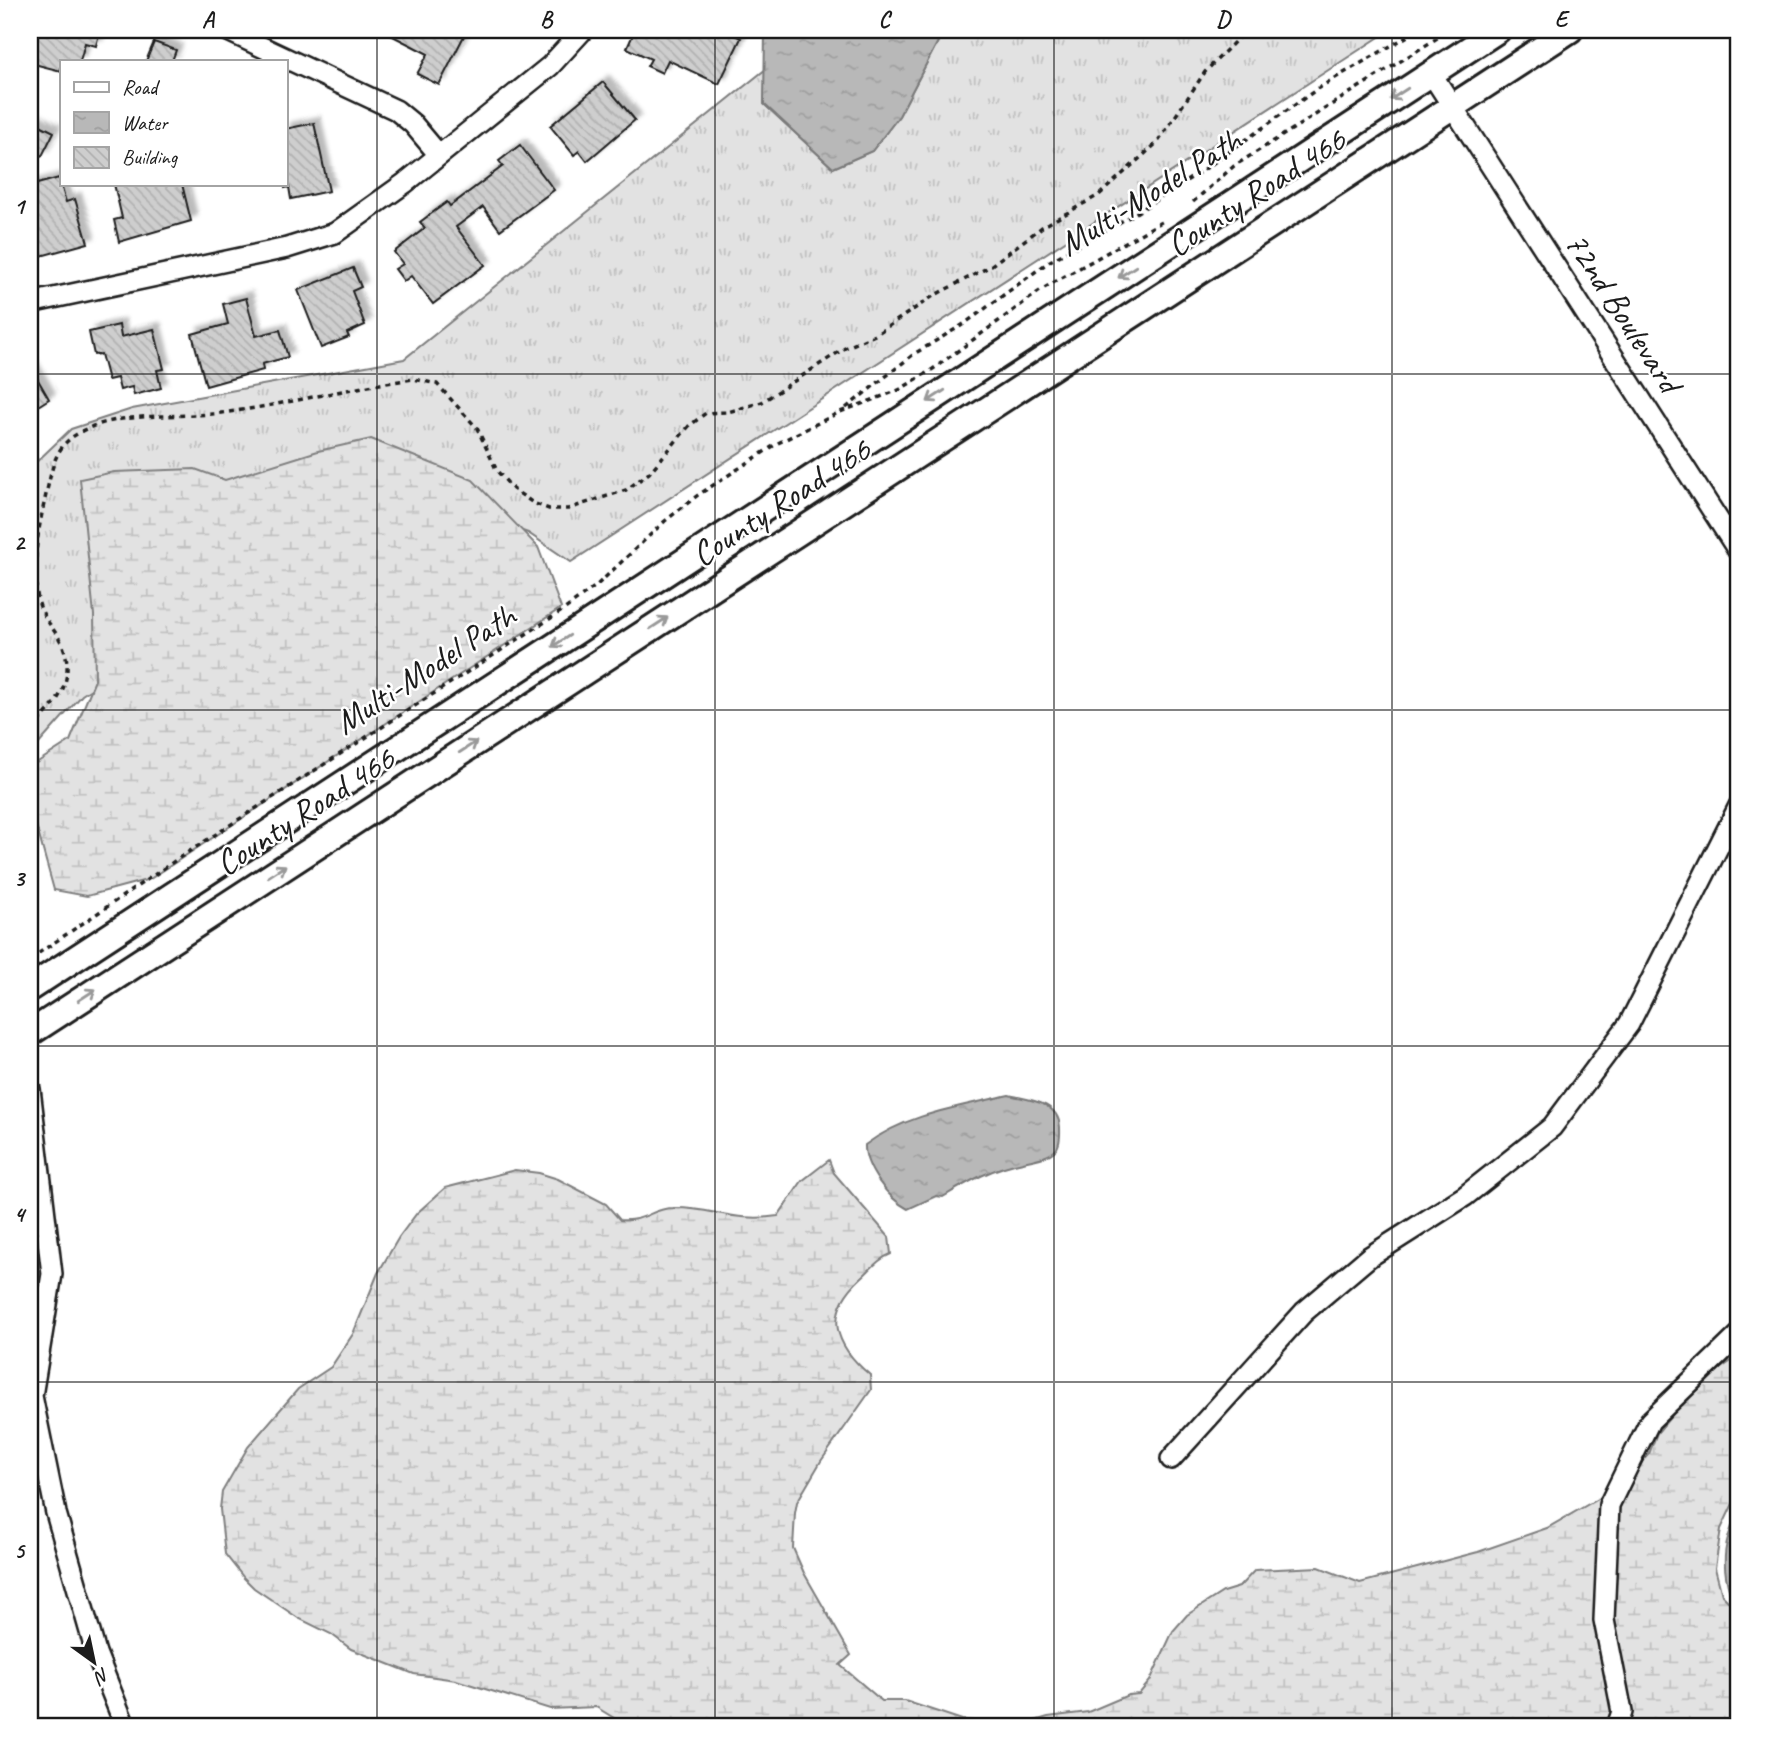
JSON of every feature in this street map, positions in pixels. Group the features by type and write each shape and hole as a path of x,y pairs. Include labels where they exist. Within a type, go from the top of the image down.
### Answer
{"main road":[{"name":"County Road 466","path":"30,988 1497,30"},
{"name":"County Road 466","path":"30,1033 1570,30"}],"street":[{"path":"226,30 396,110 439,155"},
{"path":"30,303 313,242 357,220 550,66 583,30"},
{"name":"72nd Boulevard","path":"1431,73 1739,552"},
{"path":"1171,1458 1304,1312 1369,1256 1465,1196 1552,1126 1629,1024 1739,806"},
{"path":"30,1089 52,1274 32,1396 56,1513 96,1653 125,1726"},
{"path":"1617,1726 1622,1712 1604,1620 1609,1505 1650,1420 1739,1335"}],"path":[{"path":"30,727 56,706 65,686 63,647 44,618 36,579 36,555 38,528 57,452 72,437 100,426 145,417 218,414 414,379 437,384 477,428 497,471 513,489 533,503 549,509 568,509 626,490 649,473 672,443 706,413 728,412 762,402 845,348 875,335 935,295 989,267 1042,227 1099,195 1158,142 1205,72 1246,30"},
{"name":"Multi-Model Path","path":"839,412 914,354 964,324 1050,261 1131,216 1202,171 1320,87 1418,30"},
{"name":"Multi-Model Path","path":"1191,204 1234,166 1450,30"},
{"name":"Multi-Model Path","path":"30,959 191,850 565,609 597,585 664,521 698,495 778,443 839,412 899,390 1044,288 1172,216"}],"green space":[{"path":"944,30 1390,30 571,562 528,533 453,507 91,689 82,695 30,754 30,468 71,429 132,409 404,359 766,69 764,104 833,168 872,151 899,116"},
{"path":"371,439 473,480 538,547 561,608 150,879 87,896 54,890 30,803 30,767 70,741 95,680 94,615 80,479 114,472 195,469 225,480 318,451"},
{"path":"829,1160 834,1173 889,1237 891,1254 878,1261 861,1278 841,1304 838,1328 841,1340 848,1352 870,1375 871,1390 821,1461 797,1502 793,1548 804,1573 851,1655 840,1665 882,1701 905,1701 962,1720 1021,1725 1048,1717 1088,1712 1128,1695 1139,1694 1150,1681 1173,1631 1187,1615 1223,1592 1239,1587 1255,1570 1319,1567 1360,1583 1478,1552 1547,1528 1618,1487 1649,1454 1657,1433 1699,1383 1739,1356 1739,1491 1721,1529 1715,1568 1722,1595 1728,1601 1739,1604 1739,1726 627,1726 596,1707 550,1709 456,1680 414,1674 351,1649 254,1588 225,1554 220,1509 222,1492 248,1447 298,1389 331,1367 353,1334 378,1273 399,1237 417,1213 445,1188 515,1170 558,1179 606,1204 620,1220 636,1219 673,1208 762,1218 778,1216 802,1181"}],"water":[{"path":"765,30 944,30 899,116 872,151 833,168 764,104"},
{"path":"1009,1095 1041,1103 1054,1112 1058,1118 1060,1135 1058,1145 1050,1154 991,1171 943,1197 936,1196 908,1209 885,1190 873,1172 865,1145 881,1134 933,1113"},
{"path":"1739,1510 1739,1595 1730,1593 1725,1571 1725,1550"}],"building":[{"path":"37,30 100,30 96,46 85,43 80,60 60,60 60,71 30,63"},
{"path":"381,30 467,30 439,85 417,74 428,54"},
{"path":"635,30 649,30 659,34 661,30 724,30 741,38 719,84 668,60 662,73 647,66 651,59 627,48"},
{"path":"154,42 176,50 172,60 146,60"},
{"path":"603,82 635,120 587,161 579,151 574,155 550,126"},
{"path":"30,120 54,132 42,156 30,150"},
{"path":"314,123 329,191 291,199 289,187 285,188 287,129"},
{"path":"520,145 554,190 500,230 483,207 456,227 485,265 433,304 411,276 404,281 395,269 403,264 394,252 425,228 420,222 447,202 450,206 503,166 499,161"},
{"path":"59,178 66,202 75,199 88,243 30,259 30,186"},
{"path":"114,186 182,186 191,221 119,242 114,220 122,218"},
{"path":"353,268 361,287 352,291 365,325 347,333 349,337 321,348 298,290"},
{"path":"246,298 256,336 280,330 288,357 262,364 263,370 206,386 192,334 228,324 223,304"},
{"path":"119,325 121,337 154,329 164,369 157,370 161,388 134,395 132,387 120,390 117,378 108,380 101,354 94,355 89,332"},
{"path":"30,366 49,399 30,411"}]}
